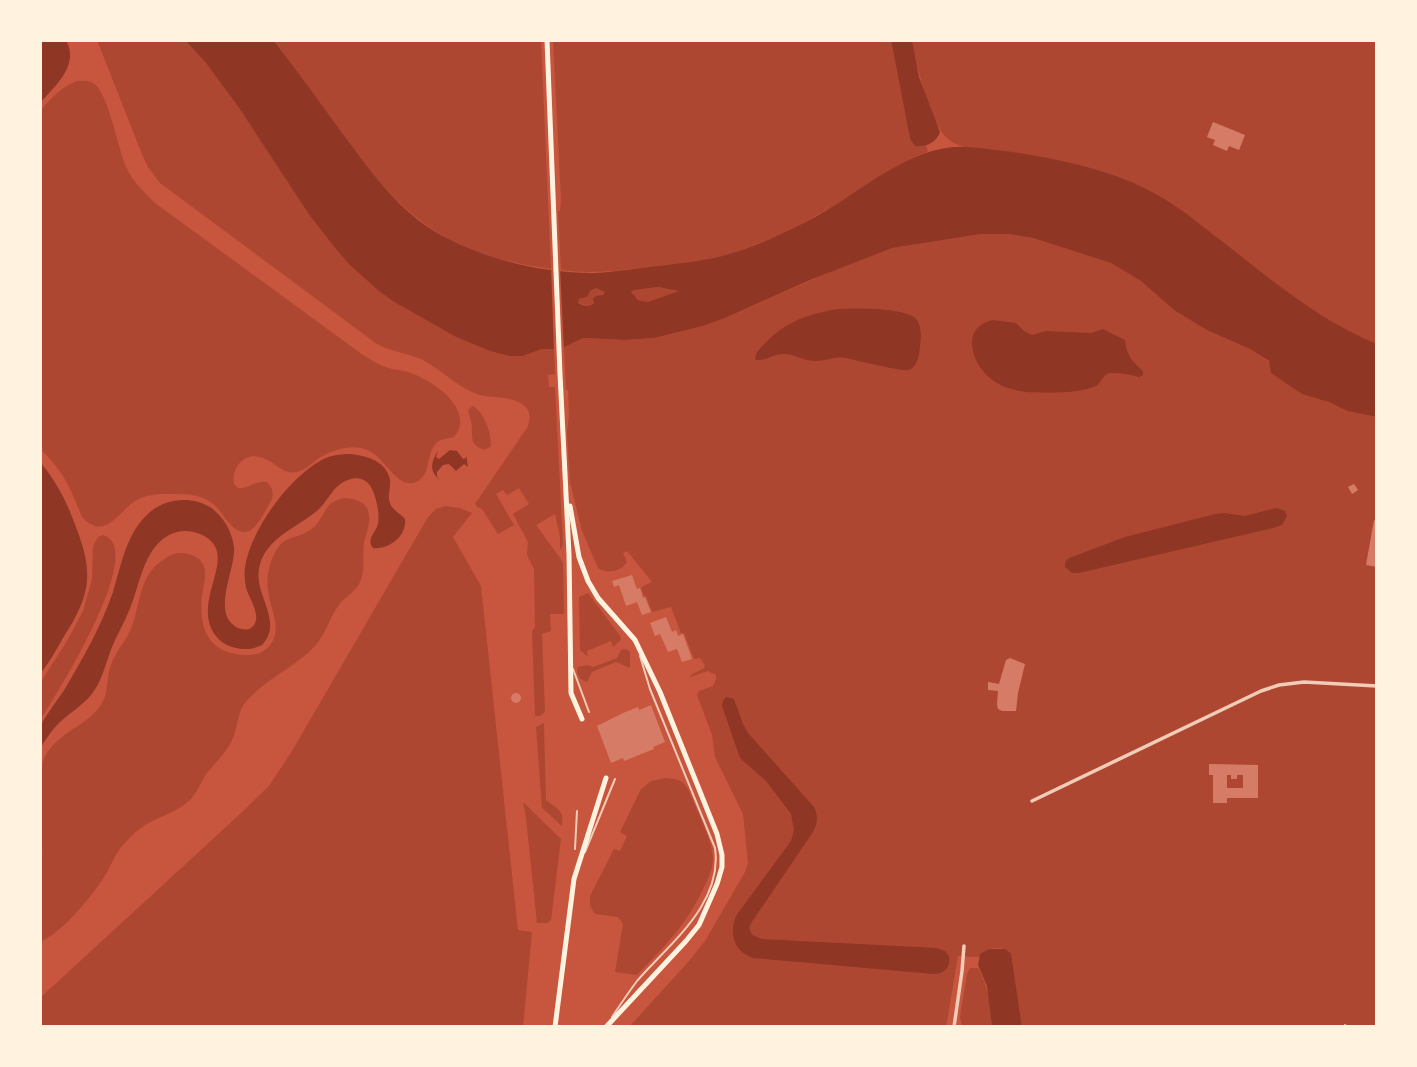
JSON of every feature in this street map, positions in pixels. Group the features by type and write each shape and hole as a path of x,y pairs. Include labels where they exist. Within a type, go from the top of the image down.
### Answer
{"highway":[{"path":"547,40 569,554 571,693 582,719"},
{"path":"566,478 584,571 598,598 635,640 659,690 717,834 722,862 717,884 699,925 605,1027"},
{"path":"555,1027 574,879 606,778"}],"street":[{"path":"1032,801 1261,691 1279,685 1304,682 1377,686"},
{"path":"954,1027 964,946"}],"lane":[{"path":"570,662 589,712"},
{"path":"574,879 615,779"},
{"path":"575,849 577,811"}],"shaded area":[{"path":"40,40 66,40 70,58 64,75 40,103"},
{"path":"97,40 185,40 206,63 239,108 310,216 336,249 396,303 456,337 490,351 523,356 542,349 554,349 555,374 548,375 549,387 555,387 563,544 560,550 555,514 536,525 563,562 564,614 550,614 551,631 542,634 545,712 540,716 535,716 532,631 535,627 534,569 527,555 528,542 513,514 529,504 519,488 507,495 503,490 496,494 514,525 498,534 482,509 475,504 527,428 529,412 517,401 474,393 423,360 377,344 160,183 143,157"},
{"path":"185,40 273,40 376,178 418,220 436,232 479,252 502,260 550,270 603,272 694,262 729,254 807,221 908,160 947,148 967,147 1016,153 1095,169 1144,187 1165,199 1296,298 1335,324 1377,344 1377,417 1347,411 1302,394 1271,373 1269,361 1174,310 1141,281 1111,263 1033,238 1009,234 981,234 892,248 810,280 725,318 654,338 583,338 560,349 542,349 523,356 490,351 456,337 396,303 350,265 310,216 206,63","holes":["658,287 679,291 648,302 638,300 631,292","596,288 605,292 596,296 594,303 586,306 578,303 579,299 587,297 590,291"]},
{"path":"273,40 541,40 551,269 503,260 469,249 429,227 402,205 356,153"},
{"path":"553,40 891,40 910,139 918,147 926,145 928,152 885,173 797,226 730,254 697,262 620,270 561,270 558,211 561,200"},
{"path":"891,40 912,40 919,77 940,132 936,139 927,145 915,146 910,139"},
{"path":"912,40 1377,40 1377,344 1335,324 1277,284 1182,210 1149,190 1063,161 954,143 942,132 930,107"},
{"path":"77,81 91,82 99,89 127,169 155,203 363,355 384,366 422,378 450,399 460,417 459,427 454,437 434,445 421,479 409,483 402,481 372,452 359,448 330,453 297,472 287,472 256,456 245,459 237,466 234,484 242,488 267,482 273,494 261,518 248,531 237,530 208,501 199,496 188,495 158,494 144,497 135,501 105,526 90,524 82,517 65,480 40,449 40,111 57,93"},
{"path":"981,234 1009,234 1033,238 1111,263 1141,281 1174,310 1248,348 1329,402 1347,411 1377,417 1377,1027 1022,1027 1011,953 999,948 990,949 979,957 958,956 946,1027 629,1027 705,941 748,863 743,814 715,757 712,735 697,695 699,691 713,686 716,675 708,671 690,677 705,665 700,658 694,659 671,607 652,612 641,587 652,582 627,551 623,553 627,562 618,570 598,568 582,531 570,482 564,347 583,338 654,338 703,326 892,248"},
{"path":"658,287 680,291 648,302 638,300 630,292 634,290"},
{"path":"596,288 605,292 597,301 590,305 578,302 579,299 587,297 590,291"},
{"path":"838,309 880,309 912,316 917,320 921,333 919,353 914,366 905,370 845,358 813,361 786,354 756,360 757,352 766,342 793,322"},
{"path":"993,320 1016,323 1032,335 1046,331 1092,333 1103,329 1125,340 1128,354 1143,371 1143,375 1139,377 1110,373 1096,386 1071,392 1026,392 1007,388 984,372 972,346 976,330"},
{"path":"473,406 481,413 489,430 491,446 486,449 476,446 473,440 468,410"},
{"path":"450,450 457,451 463,459 466,454 468,467 464,464 456,471 449,464 443,465 437,472 440,480 436,477 433,470 434,459 438,451 436,457 439,459"},
{"path":"345,454 373,460 388,473 390,503 405,519 403,531 396,541 385,547 373,548 371,539 378,524 378,514 371,487 361,479 353,478 343,482 318,510 274,541 267,549 259,569 259,579 269,618 268,636 262,645 244,649 232,647 218,638 208,617 208,603 218,563 212,542 192,532 181,531 169,535 147,559 132,603 95,690 56,726 40,749 41,724 91,643 113,592 130,539 150,512 171,501 187,500 203,503 223,519 234,547 225,611 236,627 249,629 255,624 256,614 246,588 245,567 263,522 283,493 308,469 326,458"},
{"path":"40,462 68,506 85,555 87,582 73,622 40,674"},
{"path":"345,498 360,502 369,515 364,541 363,570 358,585 339,605 315,646 261,687 245,703 230,743 191,799 134,833 119,850 94,892 67,922 40,942 41,768 53,745 90,717 104,699 112,663 130,631 141,591 150,573 172,555 184,553 195,556 205,570 202,616 206,633 225,651 247,655 258,653 265,650 275,636 268,579 271,561 277,550 287,540 312,529 328,506"},
{"path":"445,506 472,513 453,537 481,586 518,930 532,932 523,1027 40,1027 40,998 269,786 428,517 436,509"},
{"path":"1276,508 1285,511 1287,516 1282,525 1273,528 1079,573 1072,573 1065,567 1069,558 1125,537 1215,514 1245,516"},
{"path":"103,535 114,546 115,566 107,593 79,655 40,720 40,683 83,611 92,579 93,546 98,537"},
{"path":"588,593 621,637 613,647 611,641 587,651 588,657 580,650 579,597"},
{"path":"621,650 630,652 630,668 616,662 592,672 587,682 579,676 578,667 593,667 617,658"},
{"path":"726,697 734,699 748,733 814,807 817,816 811,834 751,923 749,928 752,935 762,939 937,948 949,956 948,967 933,974 753,958 737,947 733,936 736,916 791,841 794,830 791,814 766,781 740,758 722,706"},
{"path":"544,723 546,800 561,813 562,826 542,808 536,727"},
{"path":"666,778 680,781 689,791 710,842 713,858 711,870 690,913 656,955 637,975 615,972 623,924 618,917 595,914 590,906 590,896 614,849 620,851 627,836 620,832 641,789 651,781"},
{"path":"523,802 561,839 551,920 547,923 537,923"},
{"path":"989,949 1005,949 1011,953 1022,1027 992,1027 987,986 978,965 980,954"},
{"path":"970,968 978,968 985,982 992,1027 962,1027 960,1017"}],"pier":[{"path":"551,266 560,267 564,351 559,353 554,353"}],"building":[{"path":"1213,122 1245,135 1239,150 1229,146 1227,151 1213,145 1215,140 1207,137"},
{"path":"1354,484 1358,490 1352,494 1348,487"},
{"path":"1374,520 1377,521 1377,567 1366,565"},
{"path":"632,575 651,612 642,615 637,602 626,606 619,585 614,587 612,581"},
{"path":"666,617 672,632 676,630 678,636 683,634 692,659 682,662 677,649 668,652 660,634 655,636 650,623"},
{"path":"1010,658 1025,664 1016,711 1002,711 997,704 998,691 988,690 988,682 999,684 1006,660"},
{"path":"516,693 520,694 520,702 516,703 512,702 511,698 512,694"},
{"path":"651,705 665,742 624,761 623,758 611,763 597,726 638,707 639,710"},
{"path":"1209,764 1258,765 1258,798 1227,798 1227,803 1213,803 1213,775 1209,775","holes":["1227,775 1231,775 1231,779 1243,775 1243,788 1227,788"]}]}
